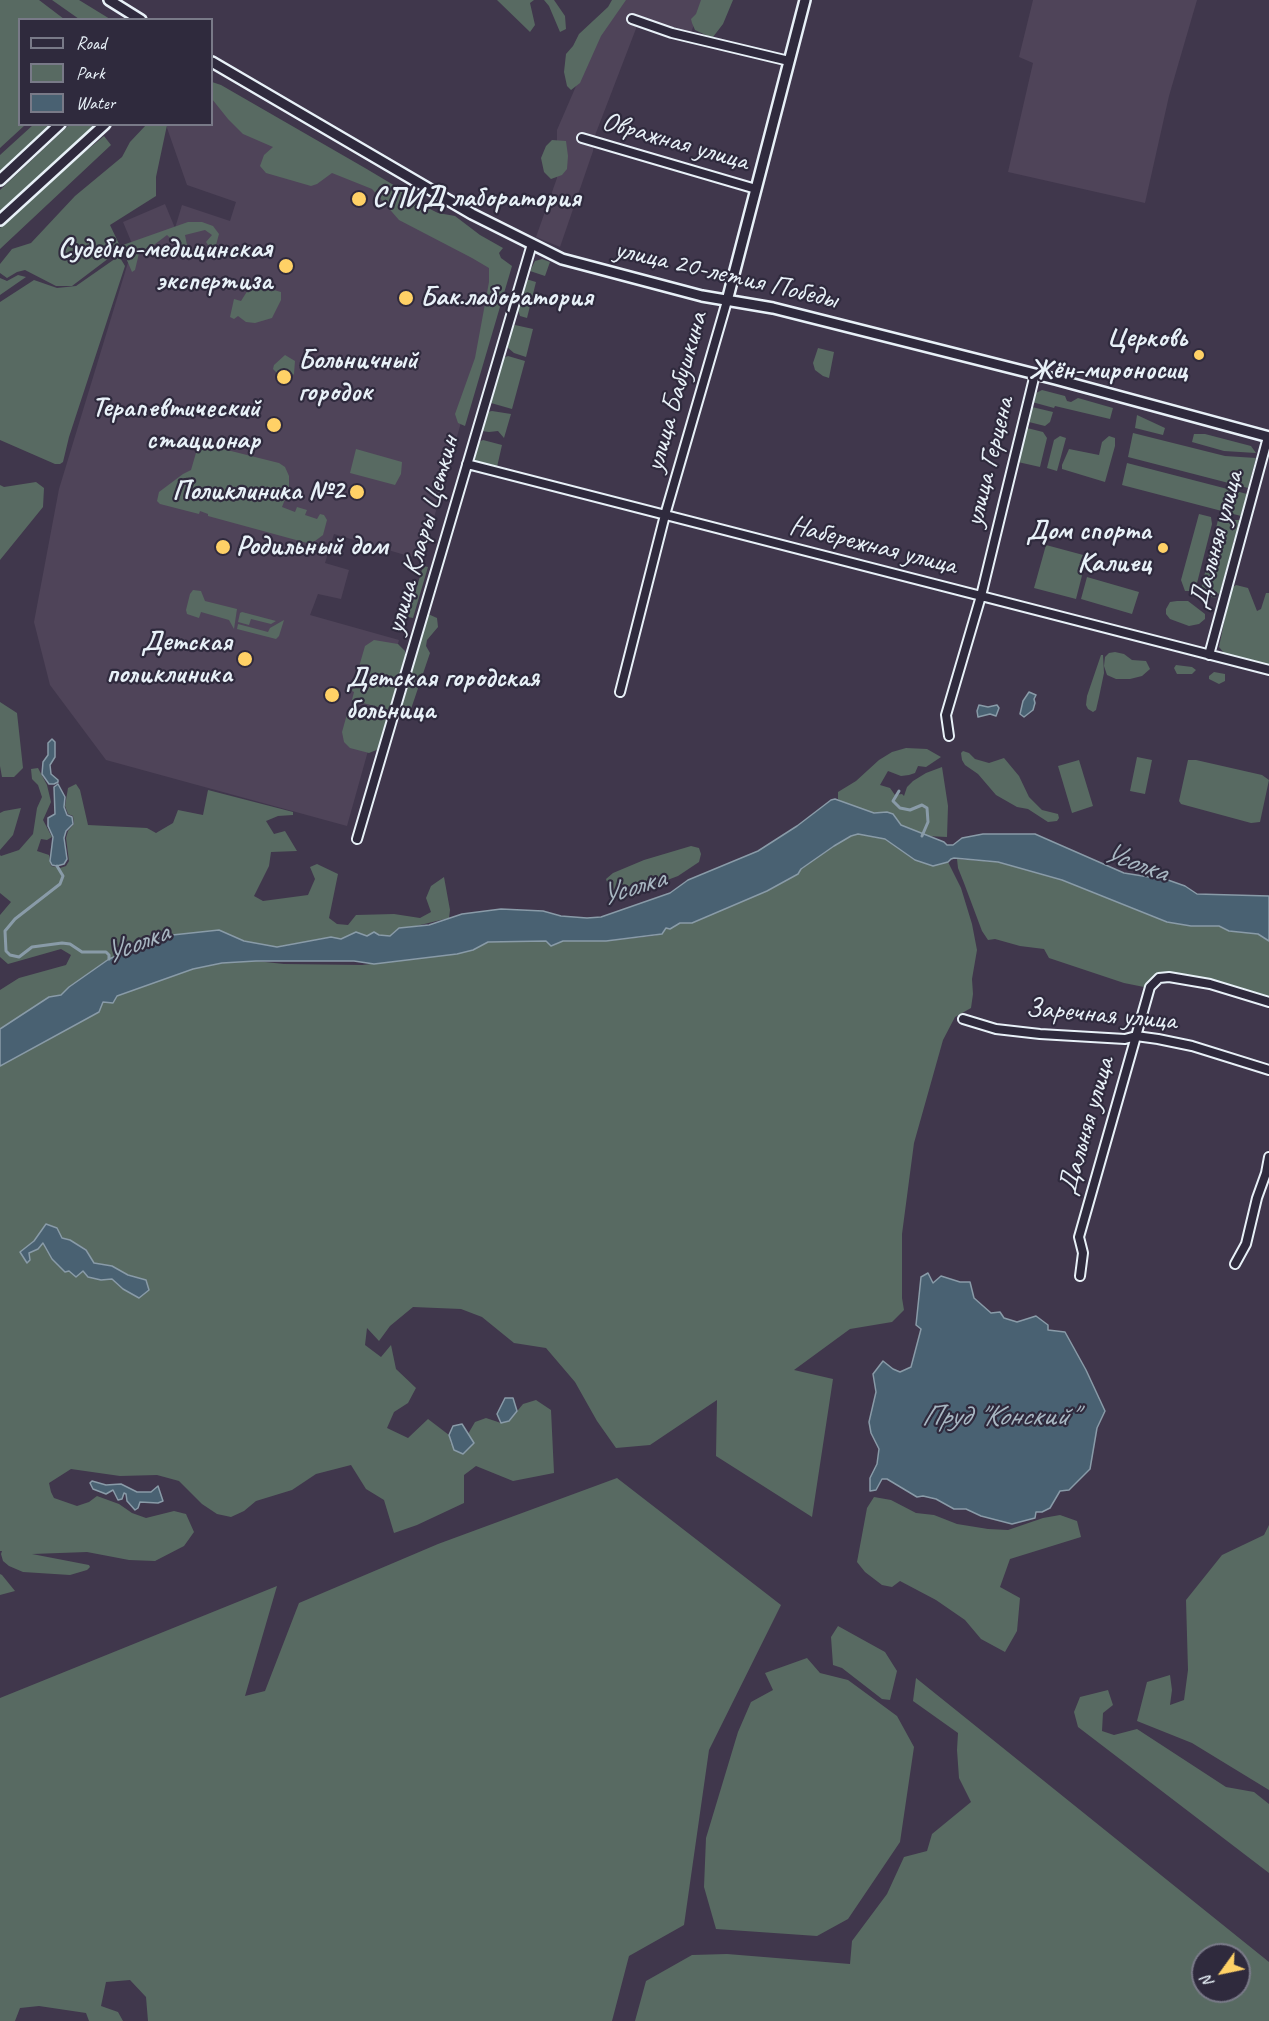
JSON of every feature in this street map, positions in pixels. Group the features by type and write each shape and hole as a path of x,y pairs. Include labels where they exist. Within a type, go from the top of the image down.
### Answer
{"street":[{"path":"109,0 138,18"},
{"name":"улица Бабушкина","path":"620,692 665,515 727,301 805,0"},
{"path":"632,19 672,33 789,61"},
{"name":"улица 20-летия Победы","path":"213,63 472,214 562,259 702,296 773,308 1035,374 1268,437"},
{"path":"0,180 58,126"},
{"path":"0,220 103,126"},
{"name":"Овражная улица","path":"582,138 756,189"},
{"name":"улица Клары Цеткин","path":"357,839 532,244"},
{"name":"улица Герцена","path":"949,736 946,715 981,596 1035,374"},
{"name":"Дальняя улица","path":"1209,655 1268,437"},
{"name":"Набережная улица","path":"467,464 1269,670"},
{"name":"Дальняя улица","path":"1080,1276 1083,1253 1079,1237 1150,987 1159,978 1169,977 1210,984 1269,1002"},
{"name":"Заречная улица","path":"963,1019 996,1029 1040,1034 1125,1039 1136,1036 1192,1046 1269,1071"},
{"path":"1235,1264 1246,1244 1269,1156"}],"shaded area":[{"path":"619,0 704,0 688,40 637,26 594,138 593,151 560,247 536,237 557,178 557,130 602,26"},
{"path":"1033,0 1197,0 1169,96 1145,203 1008,172 1033,63 1019,57"},
{"name":"Больничный городок","path":"213,98 506,264 422,560 334,534 325,563 349,570 341,599 318,594 310,615 399,640 347,826 106,760 50,685 34,622 59,489 133,246 123,222 165,204 175,228 182,205 230,221 236,202 187,185 166,126 213,126"}],"green space":[{"path":"0,0 39,0 63,18 18,18 18,126 24,126 0,148"},
{"path":"52,0 79,0 108,18 78,18"},
{"path":"497,0 534,0 530,3 535,25 530,32"},
{"path":"544,0 554,0 565,16 566,29 560,32"},
{"path":"612,0 626,0 601,36 580,83 571,90 567,86 564,72 566,54 579,34 608,7"},
{"path":"701,0 733,0 723,24 713,37 695,30 692,23 691,19 696,14"},
{"path":"213,82 365,168 412,196 424,206 438,213 455,216 480,235 503,248 499,253 501,258 512,266 465,426 458,423 455,414 475,358 489,282 489,268 399,220 372,189 332,173 311,186 266,173 260,166 264,155 273,147 243,134 213,100"},
{"path":"32,126 52,126 0,174 0,155"},
{"path":"68,126 95,126 0,212 0,190"},
{"path":"145,126 167,126 156,177 156,196 110,225 120,246 188,222 202,222 213,226 219,234 216,245 210,248 206,242 212,235 205,230 185,235 187,245 180,247 167,235 146,251 140,249 135,270 132,272 123,251 113,255 72,286 56,286 25,270 7,278 0,273 0,264 12,249 31,243 75,196 122,157 130,142"},
{"path":"104,136 111,145 0,249 0,228"},
{"path":"552,140 566,141 568,156 567,169 562,175 551,179 544,172 541,158 546,146"},
{"path":"119,256 125,266 69,437 63,462 55,464 0,440 0,302 34,280 57,288 76,286"},
{"path":"542,259 550,262 545,276 530,271 535,261"},
{"path":"18,275 26,277 0,295 0,278 7,281"},
{"path":"526,279 536,282 527,318 520,316 518,310"},
{"path":"256,285 281,292 281,300 272,318 255,323 246,322 238,316 234,319 230,317 234,299 241,301 248,290"},
{"path":"515,325 533,329 526,357 514,353 507,347 512,327"},
{"path":"818,348 834,352 829,378 815,370 813,363"},
{"path":"285,355 295,361 294,374 287,380 273,369 274,365"},
{"path":"508,356 525,361 512,409 491,403 503,358"},
{"path":"1042,390 1065,396 1067,401 1071,402 1078,398 1113,408 1110,419 1032,402 1034,394"},
{"path":"1032,407 1053,412 1050,422 1045,426 1029,422"},
{"path":"487,412 511,414 504,438 498,431 482,431"},
{"path":"1137,415 1165,428 1163,435 1135,428"},
{"path":"1027,428 1043,432 1047,438 1040,467 1018,462"},
{"path":"1133,433 1225,456 1256,458 1248,488 1128,457"},
{"path":"1194,434 1205,434 1251,446 1256,453 1224,451 1192,442"},
{"path":"1060,436 1066,438 1057,471 1047,468 1054,440"},
{"path":"1109,436 1115,438 1115,446 1105,482 1062,469 1069,449 1099,455 1102,442"},
{"path":"483,440 502,445 497,467 477,462 474,459 479,442"},
{"path":"203,444 279,463 285,467 289,476 289,489 282,507 295,512 297,507 307,510 305,515 317,519 320,514 324,515 327,520 323,535 307,543 208,516 200,511 199,514 160,504 157,501 159,492 191,470 198,446"},
{"path":"356,449 402,462 401,474 395,485 350,473"},
{"path":"1127,463 1247,494 1241,516 1122,485"},
{"path":"36,482 44,488 43,507 0,560 0,485 4,487"},
{"path":"1199,514 1211,517 1212,524 1195,591 1185,591 1181,580"},
{"path":"1218,520 1240,520 1242,527 1233,542 1234,551 1228,563 1220,592 1215,598 1200,593"},
{"path":"1046,545 1087,556 1076,599 1034,588"},
{"path":"423,566 428,567 413,618 408,617"},
{"path":"1087,577 1139,592 1132,614 1081,599"},
{"path":"1236,585 1248,588 1257,611 1261,609 1266,593 1269,593 1269,665 1224,653 1219,647 1231,588"},
{"path":"193,590 201,591 205,601 237,609 234,629 229,620 201,612 199,618 187,614 190,594"},
{"path":"1188,601 1205,614 1205,619 1199,624 1189,626 1170,619 1166,614 1166,609 1170,602"},
{"path":"242,612 276,621 271,624 251,619 249,625 238,622"},
{"path":"428,614 437,618 438,627 427,640 426,646 430,653 411,709 406,713 399,713 416,648"},
{"path":"284,620 276,639 237,629 238,624 268,632 270,628"},
{"path":"374,640 398,644 405,651 389,710 352,700 354,692 352,691 365,646"},
{"path":"1115,652 1124,654 1132,660 1146,661 1150,669 1142,676 1130,679 1116,679 1107,675 1104,666 1105,657"},
{"path":"1101,655 1103,655 1104,673 1096,710 1093,712 1086,705 1087,696"},
{"path":"1176,665 1192,667 1196,670 1192,674 1177,674 1174,668"},
{"path":"1214,672 1225,674 1225,681 1219,684 1209,679"},
{"path":"0,702 17,713 23,768 14,777 2,777"},
{"path":"349,707 387,716 379,749 369,753 350,748 344,742 342,732"},
{"path":"906,748 927,749 941,757 926,767 918,766 915,773 909,775 901,776 888,771 880,785 890,788 895,795 904,796 907,787 913,781 942,767 948,806 947,837 927,836 901,825 887,812 874,813 838,799 838,792 856,781 879,760 892,752"},
{"path":"963,751 975,759 989,763 1004,758 1019,776 1029,797 1042,810 1058,814 1057,821 1048,822 1028,809 1017,807 996,795 978,774 965,765 961,753"},
{"path":"1137,757 1152,760 1145,794 1130,791"},
{"path":"1079,760 1093,806 1072,813 1058,766"},
{"path":"1188,760 1262,775 1269,780 1260,822 1251,823 1181,804 1179,801"},
{"path":"38,768 47,785 51,802 43,820 52,837 47,840 41,839 37,851 49,855 51,866 60,868 66,866 69,861 66,838 74,824 73,816 68,814 65,806 68,788 76,784 80,790 88,825 147,828 156,833 173,823 178,810 203,815 208,790 293,812 293,815 278,816 266,821 274,834 285,831 297,851 271,852 269,866 254,896 263,901 308,895 315,879 310,867 317,864 338,874 329,918 337,924 348,925 356,915 394,914 420,918 431,912 426,898 431,886 444,877 450,910 449,918 399,928 390,936 367,936 356,932 341,939 331,937 276,947 244,941 219,930 109,959 61,995 49,997 0,1029 0,990 19,978 66,965 71,955 61,949 8,964 0,957 0,915 11,902 0,893 0,855 19,850 33,834 37,808 42,797 38,785 32,779 31,769"},
{"path":"21,808 13,835 0,850 0,813"},
{"path":"858,834 885,839 915,860 933,865 948,862 961,888 977,950 972,979 971,1008 955,1017 943,1040 914,1143 902,1234 904,1310 892,1322 850,1329 794,1370 833,1379 812,1517 716,1456 717,1400 650,1445 616,1448 597,1421 575,1382 546,1348 514,1343 482,1317 461,1309 413,1307 390,1326 379,1341 367,1328 365,1345 381,1357 391,1345 396,1369 416,1388 408,1403 394,1412 387,1428 408,1438 428,1419 449,1435 451,1444 474,1443 468,1434 475,1422 486,1418 501,1423 509,1421 523,1404 536,1400 551,1410 554,1473 513,1481 476,1466 464,1475 464,1503 394,1533 384,1500 366,1489 351,1465 316,1474 292,1490 256,1501 244,1511 231,1517 217,1514 202,1504 179,1481 157,1475 120,1476 71,1469 49,1483 54,1498 77,1506 97,1496 146,1518 174,1511 186,1514 194,1532 184,1546 155,1561 129,1560 87,1552 32,1554 90,1567 70,1575 23,1572 3,1561 2,1551 0,1551 0,1066 99,1012 103,1002 193,969 223,963 256,961 284,964 362,965 457,954 473,950 488,942 546,941 551,946 563,941 606,941 662,934 666,928 670,929 680,923 692,923 767,891 798,874 801,869 851,836","holes":["47,1224 57,1228 62,1238 86,1249 94,1263 112,1266 128,1275 146,1280 123,1289 112,1279 101,1280 83,1271 70,1271 52,1259 43,1243 38,1249 29,1253 21,1252 34,1241"]},
{"path":"691,846 699,848 701,854 699,862 678,876 646,888 615,891 609,888 606,879 613,873 644,860"},
{"path":"957,859 998,862 1062,880 1167,922 1191,926 1219,926 1229,931 1258,934 1269,941 1269,1000 1189,977 1149,983 1144,987 1124,983 1049,958 1044,949 1020,946 995,939 988,940 982,931 958,868"},
{"path":"617,1478 781,1605 709,1750 684,1925 629,1956 612,2021 148,2021 146,1997 130,1980 106,1982 101,2006 118,2012 123,2021 89,2021 86,2013 39,2006 20,2008 15,2021 0,2021 0,1698 277,1586 245,1696 265,1691 299,1603 438,1544"},
{"path":"874,1497 891,1500 916,1513 934,1515 957,1524 988,1529 1008,1530 1043,1518 1060,1515 1077,1521 1081,1537 1010,1559 1000,1587 1020,1598 1017,1631 1005,1652 981,1639 965,1620 936,1600 900,1581 892,1587 882,1585 865,1572 857,1562 867,1508"},
{"path":"1269,1525 1269,1790 1192,1743 1137,1721 1147,1682 1170,1675 1172,1690 1170,1705 1184,1700 1188,1670 1186,1600 1222,1555 1264,1535"},
{"path":"0,1574 2,1575 15,1591 0,1595"},
{"path":"838,1626 885,1652 897,1671 890,1700 882,1699 842,1668 833,1665 831,1637"},
{"path":"807,1658 820,1673 848,1680 897,1716 914,1747 900,1842 848,1919 817,1936 716,1929 704,1887 706,1838 738,1732 751,1702 773,1690 765,1673"},
{"path":"916,1678 1245,1943 1191,1943 1191,2003 1251,2003 1251,1948 1269,1962 1269,2021 635,2021 646,1981 692,1955 727,1954 850,1964 852,1941 887,1894 904,1857 927,1851 932,1834 971,1802 959,1778 958,1733 913,1701"},
{"path":"1108,1690 1113,1705 1103,1713 1102,1731 1114,1735 1137,1729 1226,1787 1254,1792 1269,1804 1269,1873 1078,1727 1074,1712 1080,1697"}],"water":[{"path":"1029,692 1036,695 1035,703 1033,710 1024,717 1020,714 1023,701"},
{"path":"979,705 988,707 997,705 999,708 996,716 990,714 978,717"},
{"path":"52,739 55,742 55,757 50,765 51,774 58,782 49,784 42,774 43,762 48,755 48,743"},
{"path":"58,784 65,797 64,807 67,815 72,817 73,824 66,831 64,838 67,859 64,864 57,866 52,865 50,861 53,837 48,826 48,818 55,814 54,787"},
{"path":"835,799 874,813 893,814 901,825 947,845 953,845 962,838 983,834 1035,834 1124,873 1168,880 1185,886 1197,894 1269,896 1269,941 1258,934 1229,931 1219,926 1191,926 1167,922 1062,880 998,862 954,858 933,866 915,860 885,839 858,834 834,846 801,869 798,874 767,891 692,923 680,923 670,929 666,928 662,934 606,941 563,941 551,946 546,941 488,942 473,950 457,954 374,964 354,961 222,963 193,969 117,996 113,1003 103,1002 99,1012 0,1066 0,1029 49,997 61,995 109,959 163,936 219,930 244,941 277,947 331,937 341,939 356,932 367,936 374,932 390,936 399,928 429,925 462,914 501,909 543,911 561,916 601,917 670,893 688,880 758,851"},
{"path":"46,1224 57,1228 62,1238 86,1250 94,1263 112,1266 128,1275 146,1280 149,1290 139,1298 123,1289 112,1279 101,1280 88,1277 83,1271 76,1277 69,1271 65,1272 52,1259 43,1243 38,1249 29,1253 30,1260 27,1263 20,1252 34,1241"},
{"name":"Пруд \"Конский\"","path":"928,1273 933,1283 941,1276 960,1282 970,1282 974,1298 991,1313 1000,1312 1004,1318 1017,1322 1036,1316 1048,1325 1048,1330 1065,1332 1105,1411 1097,1428 1090,1469 1069,1490 1060,1491 1050,1508 1036,1512 1035,1518 1012,1524 981,1516 966,1509 954,1509 936,1499 917,1497 887,1479 882,1479 876,1490 870,1491 870,1478 877,1464 879,1449 871,1433 869,1422 876,1392 873,1374 883,1361 900,1372 911,1367 921,1329 916,1325 921,1277"},
{"path":"505,1398 513,1398 517,1411 509,1421 501,1423 497,1414"},
{"path":"462,1424 474,1443 463,1454 454,1450 449,1435 453,1426"},
{"path":"92,1481 106,1485 121,1484 137,1492 151,1492 158,1486 163,1501 140,1502 135,1510 127,1501 126,1494 124,1493 122,1499 118,1500 113,1490 106,1494 93,1489 90,1483"}],"waterway":[{"path":"899,791 893,801 900,808 910,810 922,805 927,808 928,822 922,836"},
{"name":"Усолка","path":"57,866 63,876 60,884 15,919 5,931 6,951 10,955 19,957 32,947 62,943 70,944 82,952 106,952 109,959"}],"place":[{"name":"СПИД лаборатория","path":"359,199"},
{"name":"Судебно-медицинская экспертиза","path":"286,266"},
{"name":"Бак.лаборатория","path":"406,298"},
{"name":"Церковь Жён-мироносиц","path":"1199,355"},
{"name":"Больничный городок","path":"284,377"},
{"name":"Терапевтический стационар","path":"274,425"},
{"name":"Поликлиника №2","path":"357,492"},
{"name":"Родильный дом","path":"223,547"},
{"name":"Дом спорта Калиец","path":"1163,548"},
{"name":"Детская поликлиника","path":"245,659"},
{"name":"Детская городская больница","path":"332,695"}]}
